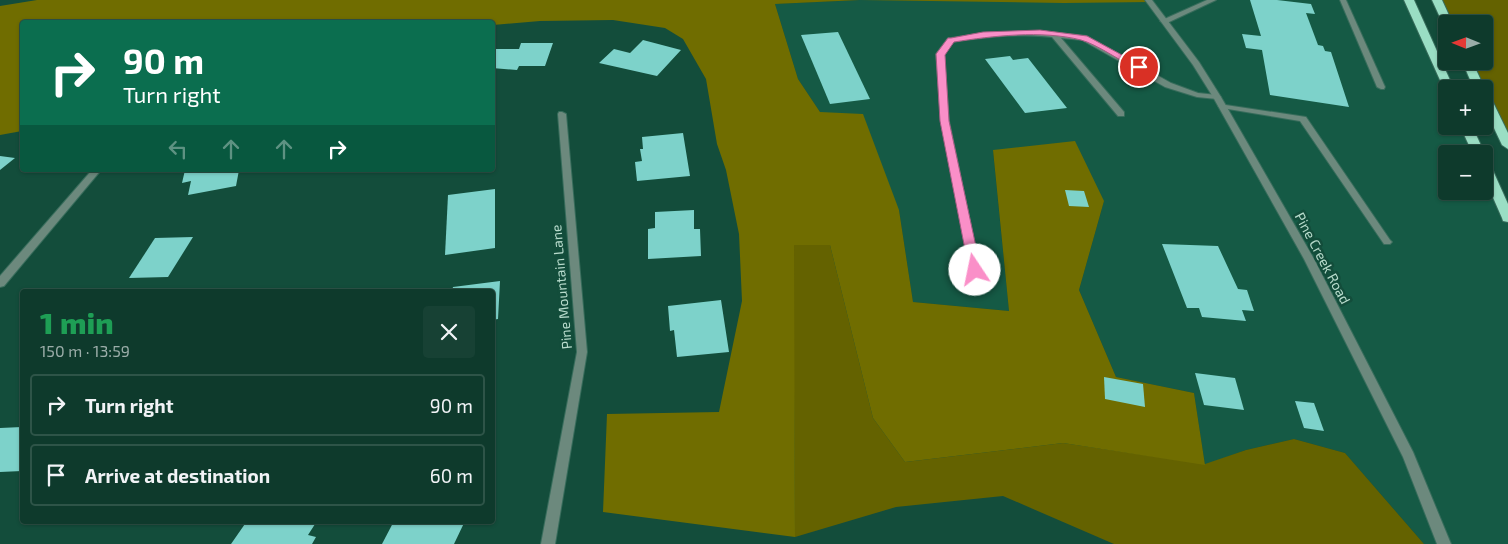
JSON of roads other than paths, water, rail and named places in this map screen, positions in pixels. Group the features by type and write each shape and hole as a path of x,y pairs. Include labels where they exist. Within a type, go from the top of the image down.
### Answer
{"highway":[{"path":"1409,0 1445,80"},
{"path":"1437,0 1444,15"},
{"path":"1493,114 1508,145"},
{"path":"1493,184 1508,218"}],"street":[{"name":"Pine Creek Road","path":"1148,0 1196,64 1287,219 1350,337 1409,456 1444,544"},
{"path":"1164,21 1212,0"},
{"path":"1343,0 1381,87"},
{"path":"975,270 945,121 940,54 951,40 983,35 1040,33 1084,38 1168,85 1220,102 1303,119 1388,242"},
{"path":"1054,34 1121,114"},
{"name":"Pine Mountain Lane","path":"548,544 582,352 562,114"},
{"path":"0,283 95,172"}]}
